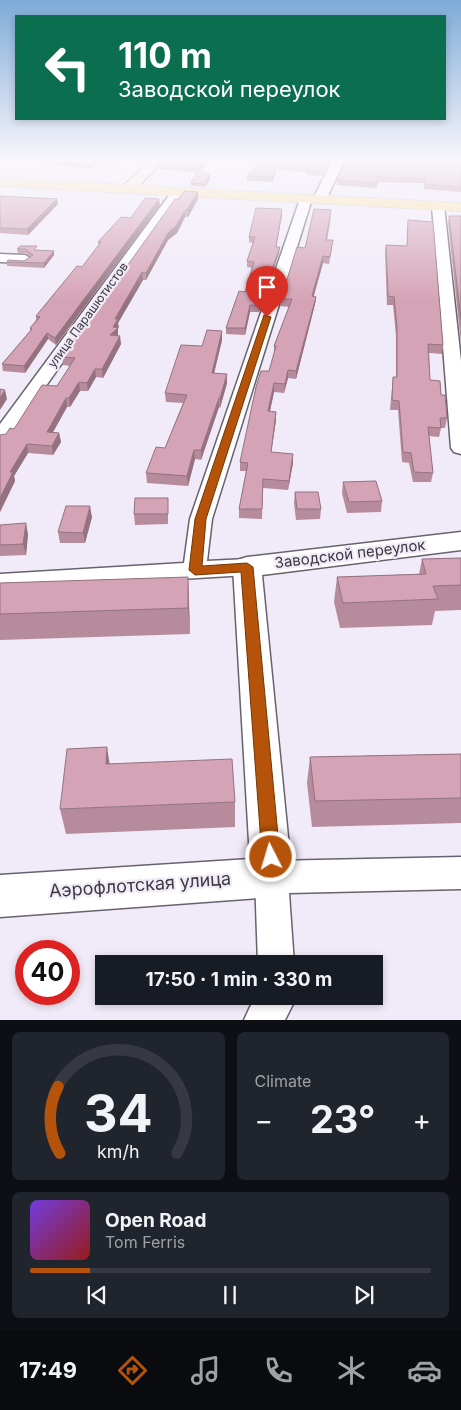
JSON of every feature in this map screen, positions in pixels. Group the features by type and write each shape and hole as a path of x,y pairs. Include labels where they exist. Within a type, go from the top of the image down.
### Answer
{"street":[{"name":"улица Парашютистов","path":"0,438 166,207"},
{"path":"195,570 201,519 310,207"},
{"path":"438,207 461,448"},
{"path":"0,258 25,259"},
{"name":"Заводской переулок","path":"0,582 247,567 461,541"},
{"path":"247,567 272,877 276,955"},
{"name":"Аэрофлотская улица","path":"0,896 272,877 461,874"},
{"path":"263,1020 273,1005"}],"building":[{"path":"0,207 49,207 27,229 0,228"},
{"path":"139,207 153,207 55,338 47,333 24,366 2,364 32,329 30,328 40,317 36,316 77,266 82,267 101,242 98,242 121,217 131,218"},
{"path":"170,207 189,207 176,226 168,233 146,273 142,272 115,319 118,319 113,327 118,328 110,335 120,336 102,369 95,369 87,383 79,382 69,398 66,398 47,432 59,433 52,446 27,444 10,472 13,472 0,498 0,435 6,434 10,428 14,429 42,385 57,386 75,358 62,357"},
{"path":"256,208 282,209 276,247 280,247 259,306 250,305 245,328 226,328 239,291 245,292 254,262 247,261 255,237 249,237"},
{"path":"314,209 331,210 326,240 333,240 330,257 323,256 312,296 316,297 296,371 288,370 285,384 274,383 268,411 276,412 271,452 293,454 289,481 263,479 262,509 239,509 248,463 240,462 256,387 261,371 269,371 276,346 274,346 292,299 281,299 297,247 305,248"},
{"path":"449,216 461,216 461,320"},
{"path":"408,220 433,222 443,345 428,344 430,380 440,381 441,395 445,395 447,418 440,418 441,428 428,427 433,473 414,472 411,453 403,452 399,401 392,400 393,377 397,377 397,327 394,297 388,296 386,245 407,246"},
{"path":"20,246 37,246 34,250 54,251 44,263 7,262 8,260 24,261 33,255 25,249 17,249"},
{"path":"207,330 222,331 212,373 227,374 201,450 194,450 187,476 146,473 156,447 165,448 187,395 165,393 181,345 202,346"},
{"path":"0,389 5,390 0,398"},
{"path":"376,481 382,501 349,502 343,482"},
{"path":"295,492 318,492 321,509 297,509"},
{"path":"135,498 168,498 168,514 134,514"},
{"path":"66,506 90,506 83,533 58,532"},
{"path":"26,523 23,544 0,545 0,525"},
{"path":"461,558 461,585 433,586 438,599 343,603 337,577 426,574 422,559"},
{"path":"188,577 188,608 0,614 0,583"},
{"path":"107,747 106,764 232,759 235,802 60,809 67,749"},
{"path":"461,754 461,798 315,801 310,757"}],"route":[{"path":"267,317 201,519 195,570 247,567 271,857"}]}
